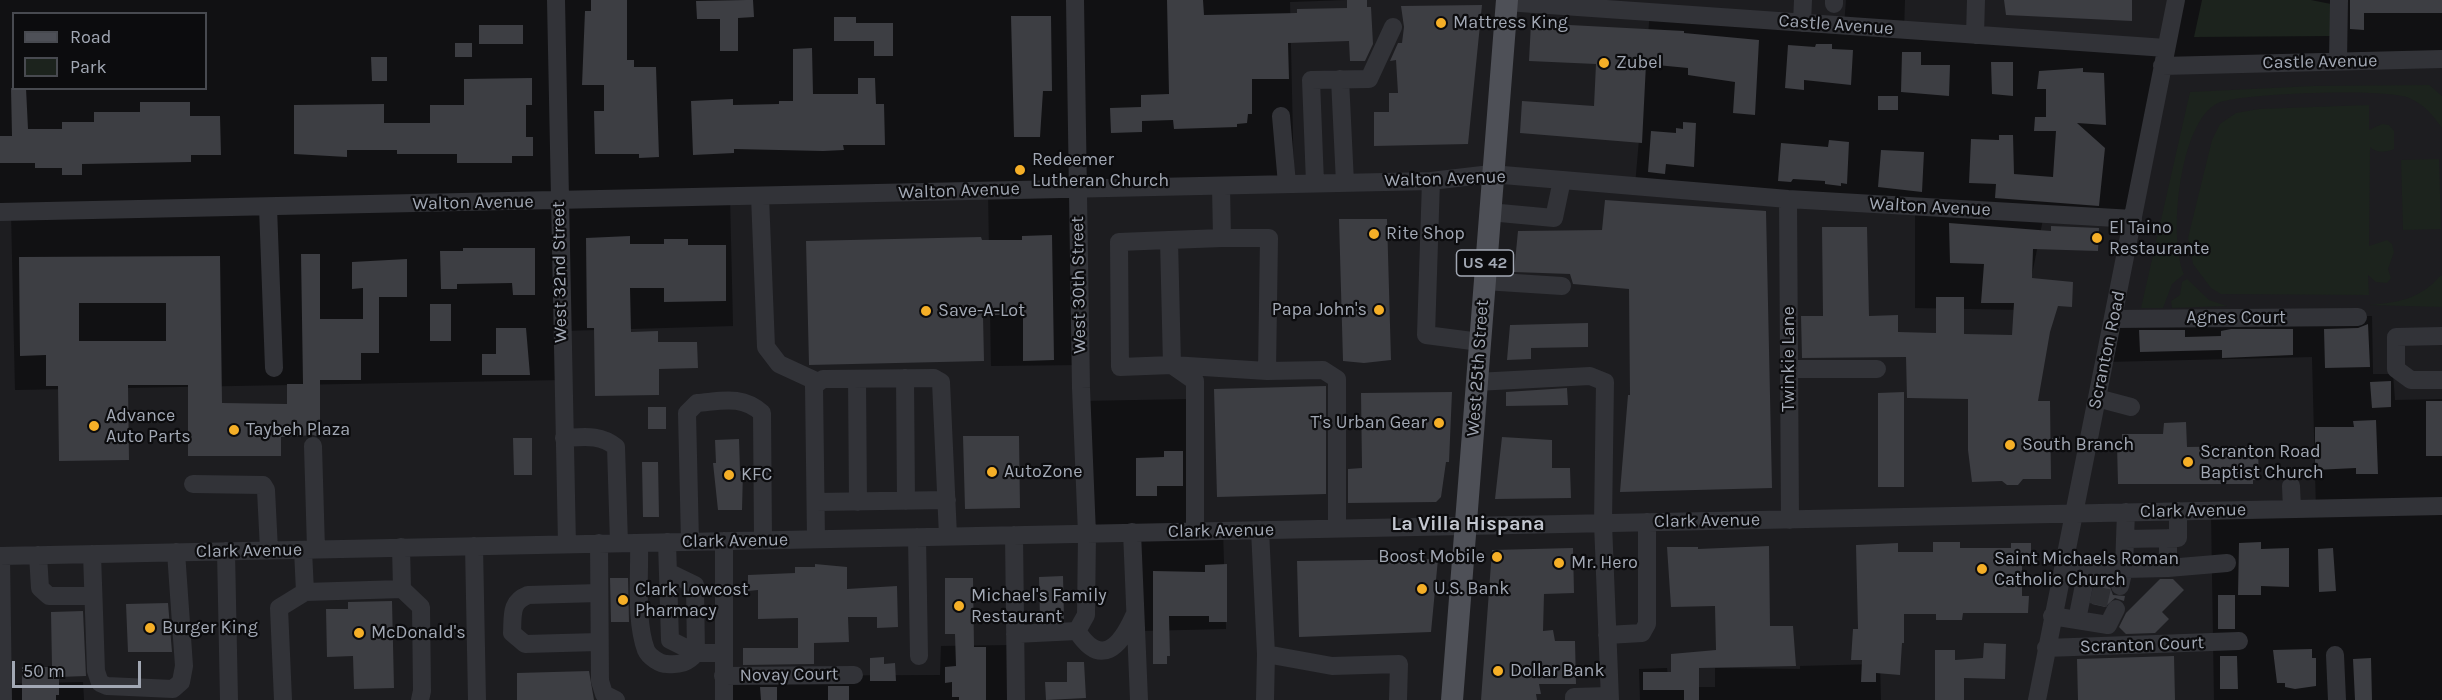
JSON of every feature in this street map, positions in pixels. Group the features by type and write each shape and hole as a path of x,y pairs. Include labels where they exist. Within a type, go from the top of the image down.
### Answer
{"main road":[{"name":"West 25th Street","path":"1452,700 1506,1"}],"street":[{"name":"West 32nd Street","path":"556,0 567,544"},
{"name":"West 30th Street","path":"1075,0 1077,188 1087,534 1086,615 1077,630"},
{"path":"1802,23 1803,0"},
{"path":"1975,35 1976,0"},
{"name":"Scranton Road","path":"2037,700 2176,0"},
{"path":"2338,61 2339,0"},
{"name":"Castle Avenue","path":"1506,1 1714,8 1802,23 1975,35 2164,57 2338,61 2442,59"},
{"path":"1315,183 1311,80 1369,79 1393,27"},
{"path":"1340,79 1345,183"},
{"path":"1281,116 1287,184"},
{"name":"Walton Avenue","path":"0,212 559,202 1431,181 1491,174 1788,199 2133,219"},
{"path":"1489,212 1554,218 1562,180"},
{"path":"1431,181 1426,335 1480,342"},
{"path":"1221,186 1222,238"},
{"path":"760,196 766,347 779,364 818,382"},
{"name":"Twinkie Lane","path":"1788,199 1790,520"},
{"path":"268,207 274,368"},
{"path":"1267,371 1269,238 1119,242 1120,367 1172,365 1267,371 1323,370 1336,380 1337,528"},
{"path":"1169,240 1172,365"},
{"path":"1484,281 1562,286"},
{"name":"Agnes Court","path":"2113,319 2358,317"},
{"path":"2442,336 2396,337 2396,369 2411,380 2442,380"},
{"path":"1172,365 1195,381 1195,531"},
{"path":"1789,369 1878,369"},
{"path":"1476,382 1590,376 1605,382 1603,523 1610,698 1574,697 1574,700"},
{"path":"905,378 906,501"},
{"path":"816,539 814,386 823,379 934,378 943,386 948,536"},
{"path":"857,379 858,502"},
{"path":"2097,398 2131,407"},
{"path":"690,542 687,413 697,403 737,400 751,403 762,413 763,540"},
{"path":"564,438 596,437 607,440 616,447 619,543"},
{"path":"305,592 310,549 313,446"},
{"path":"193,484 262,485 266,490 269,550"},
{"path":"2291,486 2292,509"},
{"path":"816,502 947,500"},
{"name":"Clark Avenue","path":"0,556 2442,506"},
{"path":"2125,539 2178,538 2178,511"},
{"path":"2090,616 2125,539 2126,512"},
{"path":"1607,635 1642,633 1647,624 1647,522"},
{"path":"1260,530 1266,654 1265,700"},
{"path":"1132,532 1139,700"},
{"path":"1014,535 1016,700"},
{"path":"917,537 919,656"},
{"path":"2168,538 2168,568"},
{"path":"724,541 724,700"},
{"path":"668,542 670,640 696,653 723,653"},
{"path":"599,543 600,681 604,694 616,700"},
{"path":"639,543 641,627 646,652 661,664 689,661 696,653 695,585 668,572"},
{"path":"474,546 477,700"},
{"path":"401,547 402,589 421,607 422,691 420,700"},
{"path":"226,551 229,700"},
{"path":"92,554 96,671 100,683 107,686 173,689 181,682 184,666 176,552"},
{"path":"38,555 39,588 49,596 93,596"},
{"path":"0,556 3,700"},
{"path":"2063,561 2108,574 2227,563"},
{"path":"283,700 279,608 305,592 402,589"},
{"path":"600,593 528,595 517,599 513,607 512,633 525,644 600,642"},
{"path":"2052,616 2090,616 2108,625 2116,609"},
{"path":"1015,634 1066,633 1077,630 1086,645 1097,651 1108,650 1119,644 1135,612"},
{"name":"Scranton Court","path":"2046,648 2239,641"},
{"path":"1266,654 1332,666 1399,664 1398,700"},
{"path":"2336,655 2337,700"},
{"name":"Novay Court","path":"723,676 854,675"}],"path":[{"path":"2052,440 2064,437"}],"shaded area":[{"path":"1345,0 1846,0 1844,26 1650,12 1635,186 1915,206 1915,308 2025,310 2044,214 2133,219 2162,66 2442,59 2442,399 2395,400 2393,374 2373,374 2372,316 2113,319 2105,362 2312,357 2316,509 2211,511 2214,700 1881,700 1880,664 1800,666 1800,669 1715,668 1715,687 1669,687 1667,668 1639,669 1640,700 1016,700 1015,645 941,646 940,675 724,676 724,700 84,700 83,682 4,684 0,700 0,212 11,211 15,390 563,380 562,331 733,326 730,197 988,190 991,366 1080,365 1077,187 1294,184 1290,2","holes":["1189,399 1190,531 1223,531 1226,629 1140,631 1137,532 1087,533 1082,401"]},
{"path":"1905,0 2176,0 2166,48 1904,30"}],"green space":[{"path":"2202,0 2311,0 2336,5 2334,36 2194,37"},
{"path":"2429,85 2442,96 2442,128 2432,114 2419,103 2395,95 2373,93 2282,94 2218,103 2205,114 2194,132 2180,182 2177,235 2179,257 2184,274 2172,284 2163,308 2141,308 2190,92 2313,86"},
{"path":"2369,105 2369,130 2382,124 2389,125 2394,131 2394,149 2381,152 2370,147 2369,246 2387,240 2392,244 2394,252 2388,269 2391,278 2387,283 2376,282 2368,275 2369,295 2221,294 2211,288 2193,264 2188,238 2212,140 2220,124 2236,113 2259,109"},
{"path":"2439,159 2441,229 2403,230 2401,160"},
{"path":"2442,276 2442,307 2369,305 2389,303 2416,295 2433,284"},
{"path":"2187,279 2209,300 2227,306 2172,308 2171,301 2180,295 2182,282"}],"building":[{"path":"591,0 627,0 627,60 634,60 634,67 656,67 659,157 639,158 639,154 595,154 594,111 604,111 604,85 582,85 585,11 591,11"},
{"path":"753,0 754,17 738,18 738,51 720,51 720,19 697,19 696,1"},
{"path":"1167,0 1203,0 1204,15 1297,13 1297,9 1347,8 1347,0 1367,0 1367,7 1371,7 1373,44 1365,61 1350,61 1349,41 1288,43 1289,79 1252,79 1252,114 1248,114 1247,123 1237,124 1237,127 1174,129 1173,120 1142,121 1142,132 1111,133 1110,108 1141,107 1141,95 1169,94"},
{"path":"2004,0 2132,0 2132,21 2006,15"},
{"path":"2350,0 2442,0 2442,13 2364,13 2364,30 2350,29"},
{"path":"1482,5 1468,144 1374,146 1374,112 1389,112 1389,93 1398,93 1396,60 1390,61 1398,43 1402,43 1404,27 1401,6"},
{"path":"1011,16 1051,16 1052,91 1043,91 1040,137 1014,137"},
{"path":"834,17 856,17 856,23 893,23 893,56 874,56 874,41 834,41"},
{"path":"1531,23 1684,31 1684,33 1759,40 1755,115 1733,113 1735,82 1688,75 1688,68 1646,64 1642,143 1520,133 1522,101 1594,106 1596,64 1529,61"},
{"path":"479,25 523,25 523,44 479,44"},
{"path":"455,43 472,43 472,57 455,57"},
{"path":"1816,44 1832,44 1832,49 1853,50 1851,85 1804,80 1804,90 1785,88 1788,45 1815,47"},
{"path":"812,48 813,94 858,94 858,78 875,78 876,104 884,104 885,145 843,145 844,150 823,151 734,149 734,153 693,155 691,101 733,99 733,105 779,104 779,101 793,101 793,49"},
{"path":"1902,52 1921,52 1921,65 1950,65 1949,96 1901,92"},
{"path":"371,57 387,57 387,81 372,81"},
{"path":"1991,62 2013,62 2013,96 1992,94"},
{"path":"2083,68 2083,72 2104,73 2106,125 2077,123 2105,148 2099,206 1995,198 1996,184 1969,183 1971,139 1999,140 1999,135 2013,135 2014,174 2053,177 2056,131 2034,131 2035,117 2046,117 2046,89 2037,89 2039,71"},
{"path":"532,78 532,105 526,105 526,137 533,137 533,156 512,156 512,163 457,163 457,154 397,154 397,150 347,150 347,157 294,154 294,105 384,104 384,123 430,123 430,105 464,105 464,79"},
{"path":"11,88 12,90 26,90 28,129 62,129 62,122 94,122 94,112 140,112 140,102 190,102 190,116 220,116 221,155 191,155 191,162 82,164 82,175 62,175 62,168 35,168 35,163 0,163 0,136 12,136"},
{"path":"1878,96 1898,96 1898,110 1878,110"},
{"path":"1683,122 1696,123 1694,167 1666,164 1665,174 1648,172 1651,131 1676,133 1676,128 1683,129"},
{"path":"1829,140 1849,142 1847,184 1841,183 1841,186 1825,184 1825,181 1793,179 1791,182 1778,181 1781,143 1828,147"},
{"path":"1881,150 1924,152 1922,192 1878,187"},
{"path":"1605,200 1766,211 1772,488 1620,492 1628,395 1630,395 1629,289 1573,284 1570,274 1514,272 1518,231 1602,230"},
{"path":"1339,219 1387,219 1391,360 1364,363 1343,361"},
{"path":"1949,223 2051,231 2051,226 2099,228 2098,251 2033,249 2032,278 2073,282 2072,307 2058,306 2050,332 2038,401 2050,401 2051,479 2023,479 2018,485 2007,485 2002,481 1972,482 1968,450 1968,399 1907,398 1906,357 1802,358 1801,316 1823,316 1822,227 1867,227 1869,316 1898,315 1898,332 1936,333 1936,297 1964,297 1964,334 2012,335 2014,303 1981,303 1984,264 1950,263"},
{"path":"1052,235 1054,360 1023,361 1023,313 983,316 984,361 809,365 806,241 981,237 982,240 1022,240 1022,236"},
{"path":"630,236 630,244 664,244 664,239 688,239 688,245 726,245 726,301 664,302 664,288 630,288 631,332 658,331 658,342 697,342 698,368 659,369 659,395 595,396 594,328 587,328 586,238"},
{"path":"463,248 535,248 535,295 513,295 512,283 457,284 457,289 441,289 440,251 463,251"},
{"path":"301,254 320,254 320,319 363,319 363,288 352,289 352,262 407,259 407,297 379,297 379,353 361,353 361,380 320,380 320,437 313,435 281,437 281,456 188,456 188,385 128,385 129,460 59,461 58,386 46,386 46,355 20,356 19,257 220,256 222,403 287,404 287,384 303,384","holes":["79,303 166,303 166,341 79,341"]},
{"path":"430,304 451,304 451,341 430,341"},
{"path":"1588,323 1588,347 1531,348 1531,359 1507,360 1510,325"},
{"path":"2368,324 2370,367 2325,368 2324,329 2358,328"},
{"path":"496,328 526,328 530,375 482,375 482,354 496,354"},
{"path":"2293,329 2293,355 2222,358 2222,350 2140,352 2139,330 2185,330 2185,337 2221,336 2221,331"},
{"path":"2391,381 2391,407 2372,408 2370,382"},
{"path":"1326,386 1326,494 1217,497 1214,389"},
{"path":"1567,388 1568,405 1506,406 1506,392"},
{"path":"1452,392 1449,462 1446,462 1441,497 1436,502 1348,503 1348,469 1362,468 1361,393"},
{"path":"1904,392 1904,487 1878,487 1878,393"},
{"path":"2426,401 2442,401 2442,456 2426,456"},
{"path":"648,407 666,407 666,429 648,429"},
{"path":"2376,420 2378,474 2356,474 2356,468 2315,470 2315,427 2354,427 2353,421"},
{"name":"Scranton Road Baptist Church","path":"2186,422 2187,447 2253,446 2253,450 2258,450 2259,480 2253,480 2253,484 2118,484 2117,445 2122,445 2122,434 2163,434 2164,423"},
{"name":"AutoZone","path":"963,436 1019,436 1020,508 965,509"},
{"path":"1502,437 1552,440 1552,468 1570,468 1571,498 1495,499"},
{"path":"513,438 532,438 532,475 514,475"},
{"name":"KFC","path":"739,439 740,471 743,471 742,510 718,510 713,463 716,463 715,440"},
{"path":"1164,451 1183,451 1183,486 1157,486 1157,496 1136,496 1136,458 1164,457"},
{"path":"642,462 658,462 659,517 643,517"},
{"path":"1933,542 1960,542 1960,548 2011,548 2011,543 2031,543 2031,564 2022,564 2022,596 2029,596 2028,613 1963,613 1962,620 1936,620 1936,614 1904,614 1904,643 1902,643 1900,675 1876,673 1876,682 1861,682 1862,660 1851,660 1853,629 1858,629 1856,545 1898,543 1898,552 1933,552"},
{"path":"2261,542 2261,549 2289,548 2289,587 2261,586 2261,595 2238,595 2239,543"},
{"path":"1769,546 1770,626 1793,626 1796,666 1699,668 1699,700 1684,700 1684,690 1643,690 1643,672 1671,672 1671,654 1716,650 1715,606 1671,607 1667,547 1698,547 1698,549"},
{"path":"1573,548 1574,593 1544,594 1543,631 1553,630 1555,641 1575,641 1576,684 1539,684 1541,694 1536,694 1537,700 1481,700 1492,550"},
{"path":"2333,548 2336,591 2319,592 2318,549"},
{"path":"1438,559 1431,632 1299,637 1297,561"},
{"path":"815,564 847,567 847,589 897,586 898,627 877,628 877,617 848,617 849,642 814,643 814,664 743,665 743,648 798,648 798,618 758,619 758,590 748,591 748,575 795,573 795,567 815,567"},
{"path":"1227,564 1227,622 1209,622 1209,616 1169,616 1170,656 1167,656 1167,664 1153,664 1153,571 1205,572 1205,565"},
{"path":"1063,576 1064,619 1040,620 1039,577"},
{"name":"Clark Lowcost Pharmacy","path":"610,578 628,578 629,622 611,622"},
{"path":"945,578 973,578 974,647 986,647 986,700 959,700 959,697 952,697 952,682 945,683 945,667 956,666 955,634 945,634"},
{"path":"2160,579 2173,579 2184,590 2162,612 2169,619 2155,633 2126,634 2119,627 2126,613"},
{"path":"2096,582 2109,584 2113,595 2125,596 2124,601 2115,598 2105,607 2092,604"},
{"path":"2218,595 2235,595 2235,629 2218,629"},
{"name":"McDonald's","path":"392,601 394,688 354,689 353,656 327,657 326,609 348,609 348,602"},
{"name":"Burger King","path":"168,603 172,652 128,652 126,604"},
{"path":"83,611 86,676 59,677 59,695 56,695 56,700 22,700 22,667 52,667 51,612"},
{"path":"1984,643 2006,644 2005,679 1964,678 1964,700 1935,700 1935,650 1955,650 1955,660 1983,658"},
{"path":"2312,649 2312,658 2316,658 2316,686 2295,689 2285,687 2285,683 2277,683 2273,650"},
{"path":"2174,656 2175,700 2078,700 2077,659"},
{"path":"2220,656 2237,656 2238,689 2220,689"},
{"path":"884,657 884,664 895,663 896,681 870,681 870,658"},
{"path":"2371,658 2372,700 2355,700 2353,659"},
{"path":"1067,662 1084,662 1086,698 1046,700 1045,682 1067,682"},
{"path":"589,671 594,700 517,700 517,673"},
{"path":"828,686 849,686 849,700 828,700"},
{"path":"760,687 777,687 777,700 761,700"}],"tunnel":[{"path":"2098,605 2103,583"}],"place":[{"name":"Mattress King","path":"1441,23"},
{"name":"Zubel","path":"1604,63"},
{"name":"Redeemer Lutheran Church","path":"1020,170"},
{"name":"Rite Shop","path":"1374,234"},
{"name":"El Taino Restaurante","path":"2097,238"},
{"name":"Papa John's","path":"1379,310"},
{"name":"Save-A-Lot","path":"926,311"},
{"name":"T's Urban Gear","path":"1439,423"},
{"name":"Advance Auto Parts","path":"94,426"},
{"name":"Taybeh Plaza","path":"234,430"},
{"name":"South Branch","path":"2010,445"},
{"name":"Scranton Road Baptist Church","path":"2188,462"},
{"name":"AutoZone","path":"992,472"},
{"name":"KFC","path":"729,475"},
{"name":"Boost Mobile","path":"1497,557"},
{"name":"Mr. Hero","path":"1559,563"},
{"name":"Saint Michaels Roman Catholic Church","path":"1982,569"},
{"name":"U.S. Bank","path":"1422,589"},
{"name":"Clark Lowcost Pharmacy","path":"623,600"},
{"name":"Michael's Family Restaurant","path":"959,606"},
{"name":"Burger King","path":"150,628"},
{"name":"McDonald's","path":"359,633"},
{"name":"Dollar Bank","path":"1498,671"}],"district":[{"name":"La Villa Hispana","path":"1468,524"}]}
